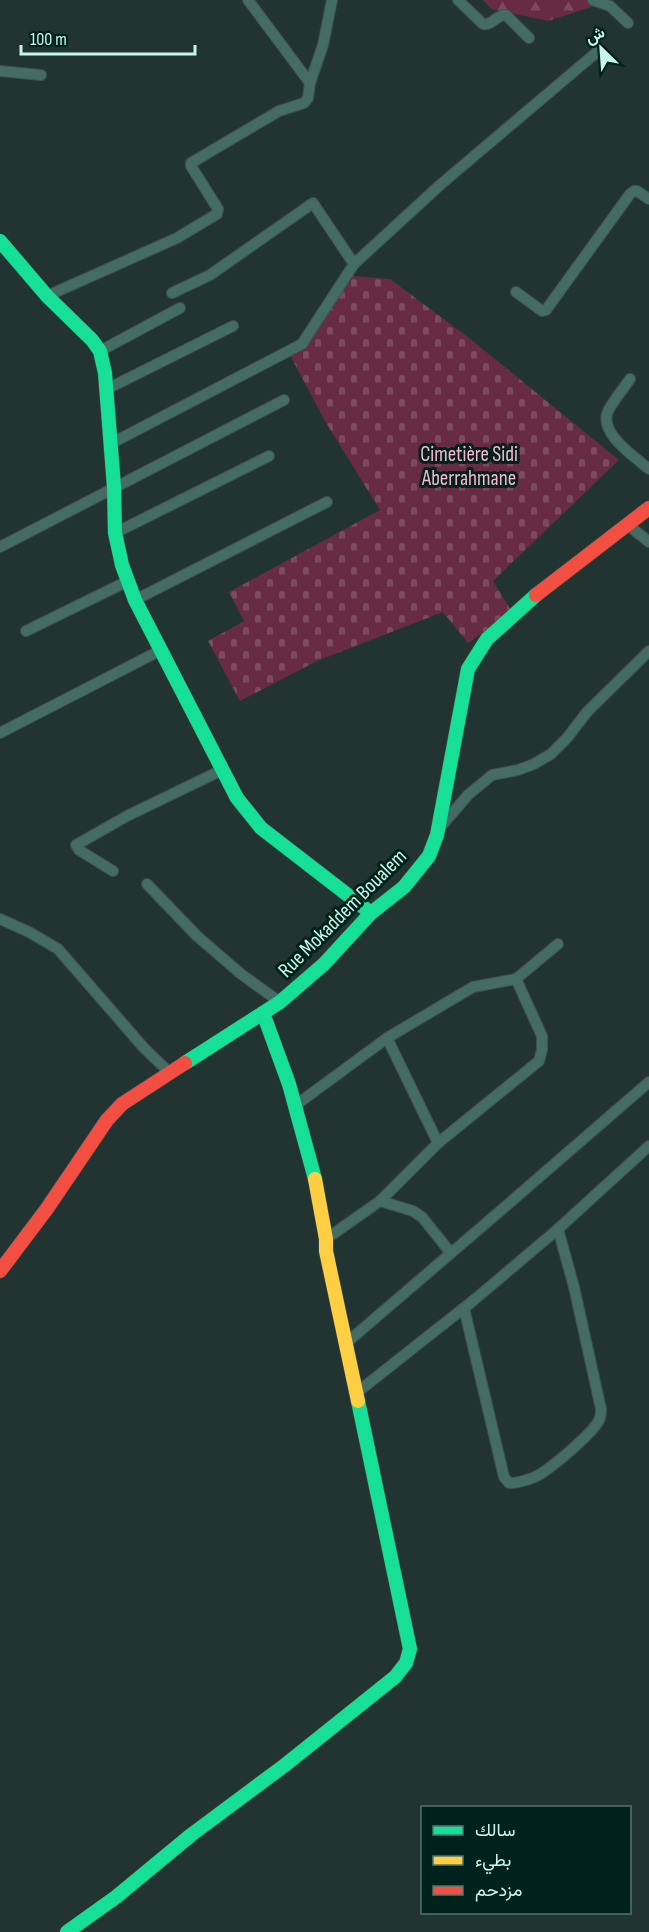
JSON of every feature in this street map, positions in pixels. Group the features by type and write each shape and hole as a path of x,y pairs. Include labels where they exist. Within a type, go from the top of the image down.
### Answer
{"street":[{"path":"248,0 310,83"},
{"path":"47,296 177,238 217,214 218,209 191,163 279,111 304,102 308,98 310,83 323,45 332,0"},
{"path":"458,0 483,24 490,24 501,15 506,15 529,38"},
{"path":"593,0 610,6 627,23"},
{"path":"111,443 302,344 354,264 440,185 597,52"},
{"path":"0,71 41,75"},
{"path":"516,292 542,311 546,310 630,194 637,191 649,199"},
{"path":"172,293 210,275 313,202 354,264"},
{"path":"0,241 47,296 92,340 100,351 107,389 115,533 118,550 135,600 237,798 261,828 371,913"},
{"path":"100,351 180,308"},
{"path":"107,389 233,326"},
{"path":"630,379 607,413 607,423 611,435 649,469"},
{"path":"0,547 285,399"},
{"path":"115,533 269,456"},
{"path":"135,600 327,502"},
{"name":"Rue Mokaddem Boualem","path":"0,1268 52,1201 107,1119 122,1104 280,1002 324,964 371,913 404,887 429,856 437,831 463,690 474,654 490,634 566,571 649,508"},
{"path":"628,525 649,542"},
{"path":"26,631 128,581"},
{"path":"0,733 161,650"},
{"path":"437,831 468,795 492,775 518,770 534,764 551,753 567,738 587,712 649,651"},
{"path":"113,871 79,850 76,845 127,816 222,770"},
{"path":"147,884 197,936 241,974 280,1002"},
{"path":"0,919 58,949 144,1048 171,1074"},
{"path":"296,1106 387,1038 473,987 516,979 558,944"},
{"path":"326,1239 380,1201 438,1143 539,1061 542,1036 516,979"},
{"path":"67,1932 116,1897 395,1677 406,1663 410,1649 326,1251 314,1167 296,1106 263,1013"},
{"path":"387,1038 438,1143"},
{"path":"345,1344 649,1083"},
{"path":"355,1394 464,1308 558,1229 649,1146"},
{"path":"380,1201 413,1211 422,1217 450,1252"},
{"path":"464,1308 504,1477 509,1483 516,1483 543,1473 584,1437 601,1417 574,1287 558,1229"}],"green space":[{"path":"483,0 601,0 600,4 548,21 491,9"},
{"name":"Cimetière Sidi Aberrahmane","path":"353,276 390,279 469,338 619,460 493,581 512,612 468,643 443,612 317,661 240,701 208,641 244,621 229,592 380,510 325,421 290,355 307,345"}],"traffic: fast":[{"path":"0,241 47,296 92,340 100,351 105,373 114,487 115,533 122,565 135,600 237,798 261,828 371,913"},
{"path":"185,1063 280,1002 324,964 371,913 404,887 429,856 437,835 468,669 487,639 536,595"},
{"path":"263,1013 289,1084 315,1179"},
{"path":"67,1932 116,1897 191,1835 285,1765 395,1677 406,1663 410,1649 358,1401"}],"traffic: slow":[{"path":"315,1179 326,1239 326,1251 358,1401"}],"traffic: jam":[{"path":"536,595 649,508"},
{"path":"0,1271 46,1210 107,1120 122,1104 185,1063"}]}
